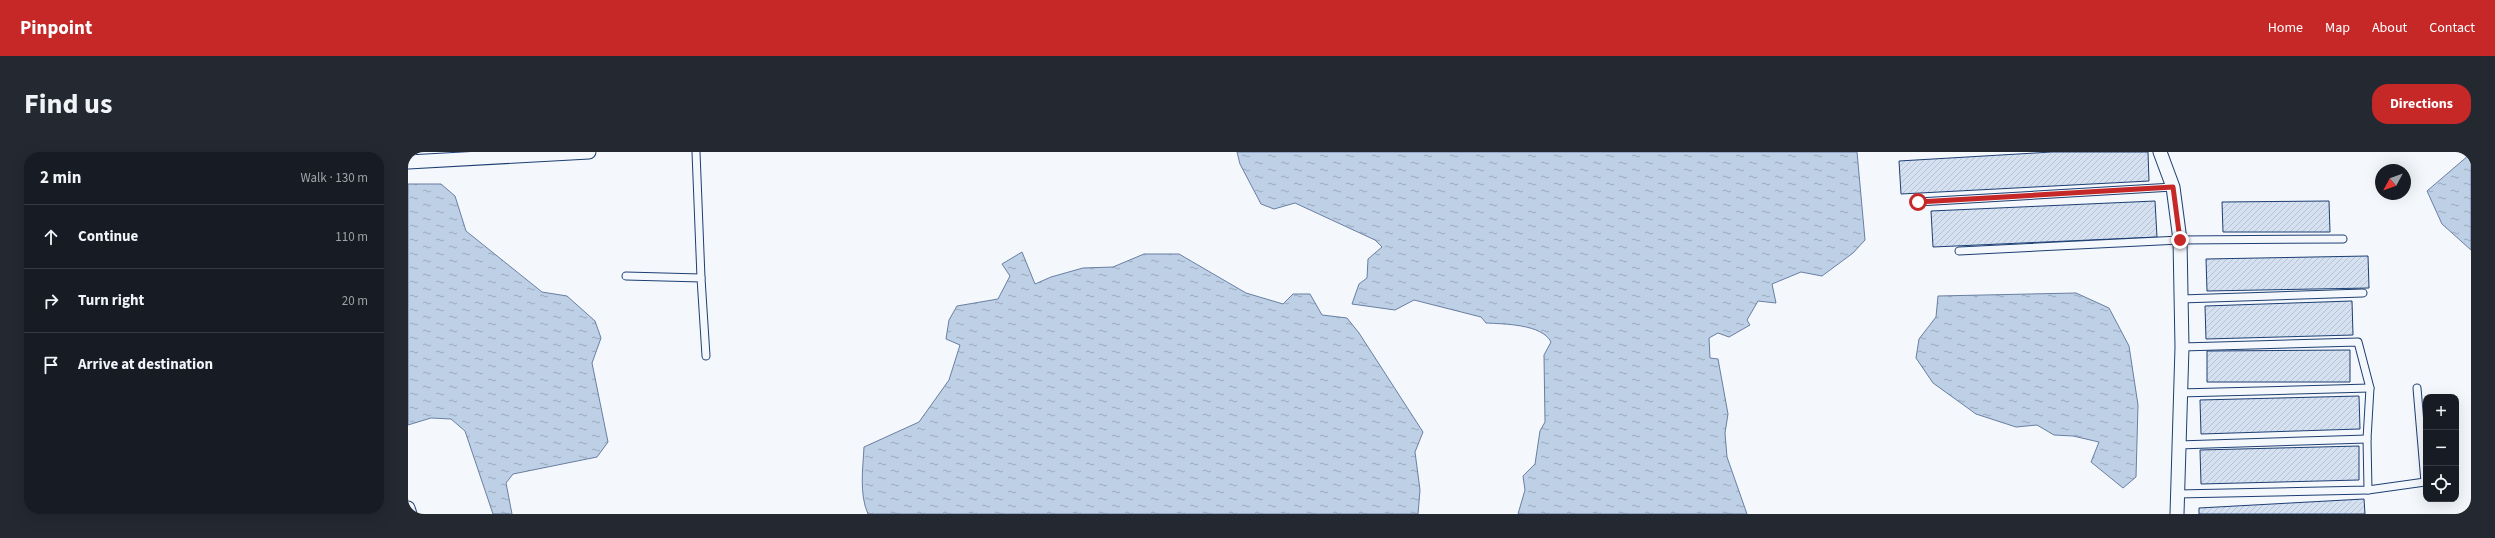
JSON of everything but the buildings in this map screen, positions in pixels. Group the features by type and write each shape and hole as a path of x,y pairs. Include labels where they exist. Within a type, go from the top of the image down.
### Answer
{"street":[{"path":"408,162 589,152"},
{"path":"2160,152 2173,187 2180,240 2182,347 2179,393 2178,514"},
{"path":"408,508 410,514"}],"lane":[{"path":"696,152 706,356"},
{"path":"1918,202 2173,187"},
{"path":"1959,251 2180,240 2343,239"},
{"path":"626,276 701,278"},
{"path":"2181,299 2363,293"},
{"path":"2182,347 2358,342 2370,388 2367,439 2368,490"},
{"path":"2179,393 2370,388"},
{"path":"2177,494 2368,490 2425,482 2417,388"},
{"path":"2178,445 2367,439"}],"water":[{"path":"1237,152 1857,152 1865,240 1853,253 1822,276 1801,272 1772,284 1776,303 1758,301 1747,320 1750,325 1729,337 1718,333 1709,338 1710,358 1718,359 1728,414 1725,433 1727,457 1747,514 1518,514 1525,490 1523,476 1535,464 1540,431 1545,422 1544,355 1551,342 1546,336 1531,328 1486,323 1481,317 1414,300 1395,310 1352,304 1359,284 1367,278 1368,259 1382,247 1375,240 1295,203 1274,209 1261,204 1240,164"},
{"path":"2470,152 2471,250 2442,224 2427,191 2469,155"},
{"path":"408,184 441,184 455,196 466,231 542,292 567,296 595,321 601,338 592,363 608,442 597,457 513,474 506,483 512,514 493,514 465,431 451,419 431,418 408,425"},
{"path":"1022,252 1035,284 1051,277 1083,268 1113,267 1144,254 1179,254 1246,293 1283,304 1293,294 1310,294 1322,315 1347,318 1359,333 1423,432 1415,452 1420,490 1418,514 868,514 863,498 862,472 864,447 919,422 949,380 960,345 946,339 949,320 957,306 998,299 1010,276 1002,264"},
{"path":"2076,293 2109,308 2129,346 2138,405 2136,477 2123,488 2091,462 2099,442 2073,436 2054,435 2037,425 2016,427 1976,414 1933,383 1916,358 1919,339 1936,317 1938,296"}],"route":[{"path":"1918,202 2173,187 2180,240"}]}
